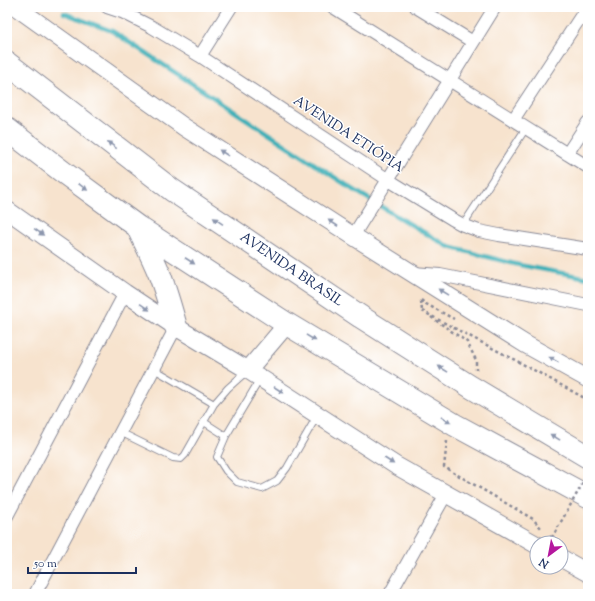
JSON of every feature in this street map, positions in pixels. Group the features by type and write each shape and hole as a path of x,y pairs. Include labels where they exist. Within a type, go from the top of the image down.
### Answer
{"highway":[{"name":"AVENIDA BRASIL","path":"7,64 172,190 361,317 471,387 588,456"},
{"path":"7,129 138,227 287,324 455,425 588,497"},
{"path":"7,150 63,172"},
{"path":"138,227 160,274 176,327"}],"street":[{"path":"16,7 184,128 352,236 526,344 588,379"},
{"name":"AVENIDA ETIÓPIA","path":"107,7 122,12 152,27 200,56 387,179 463,225 499,236 588,249"},
{"path":"200,56 231,7"},
{"path":"333,7 588,167"},
{"path":"416,7 473,42"},
{"path":"352,236 494,7"},
{"path":"513,120 586,8"},
{"path":"567,154 588,122"},
{"path":"7,210 176,327 254,374 395,465 446,494 536,535"},
{"path":"412,273 440,276 588,305"},
{"path":"7,516 125,293"},
{"path":"254,374 287,324"},
{"path":"34,594 176,327"},
{"path":"390,594 446,494"},
{"path":"569,562 588,573"}],"lane":[{"path":"463,225 526,128"},
{"path":"154,368 214,404"},
{"path":"120,432 173,458 181,459 185,455 214,404 228,388 254,374"},
{"path":"254,374 217,457 226,471 237,482 262,489 277,481 287,468 318,415"},
{"path":"204,422 226,436"}],"path":[{"path":"430,284 421,300 422,311 466,342 476,360 476,378 471,387"},
{"path":"421,300 426,304"},
{"path":"422,311 588,400"},
{"path":"455,425 448,439 444,467 533,519 539,535"},
{"path":"554,535 588,474"}],"waterway":[{"path":"64,13 112,31 351,188 449,247 519,265 588,278"}]}
